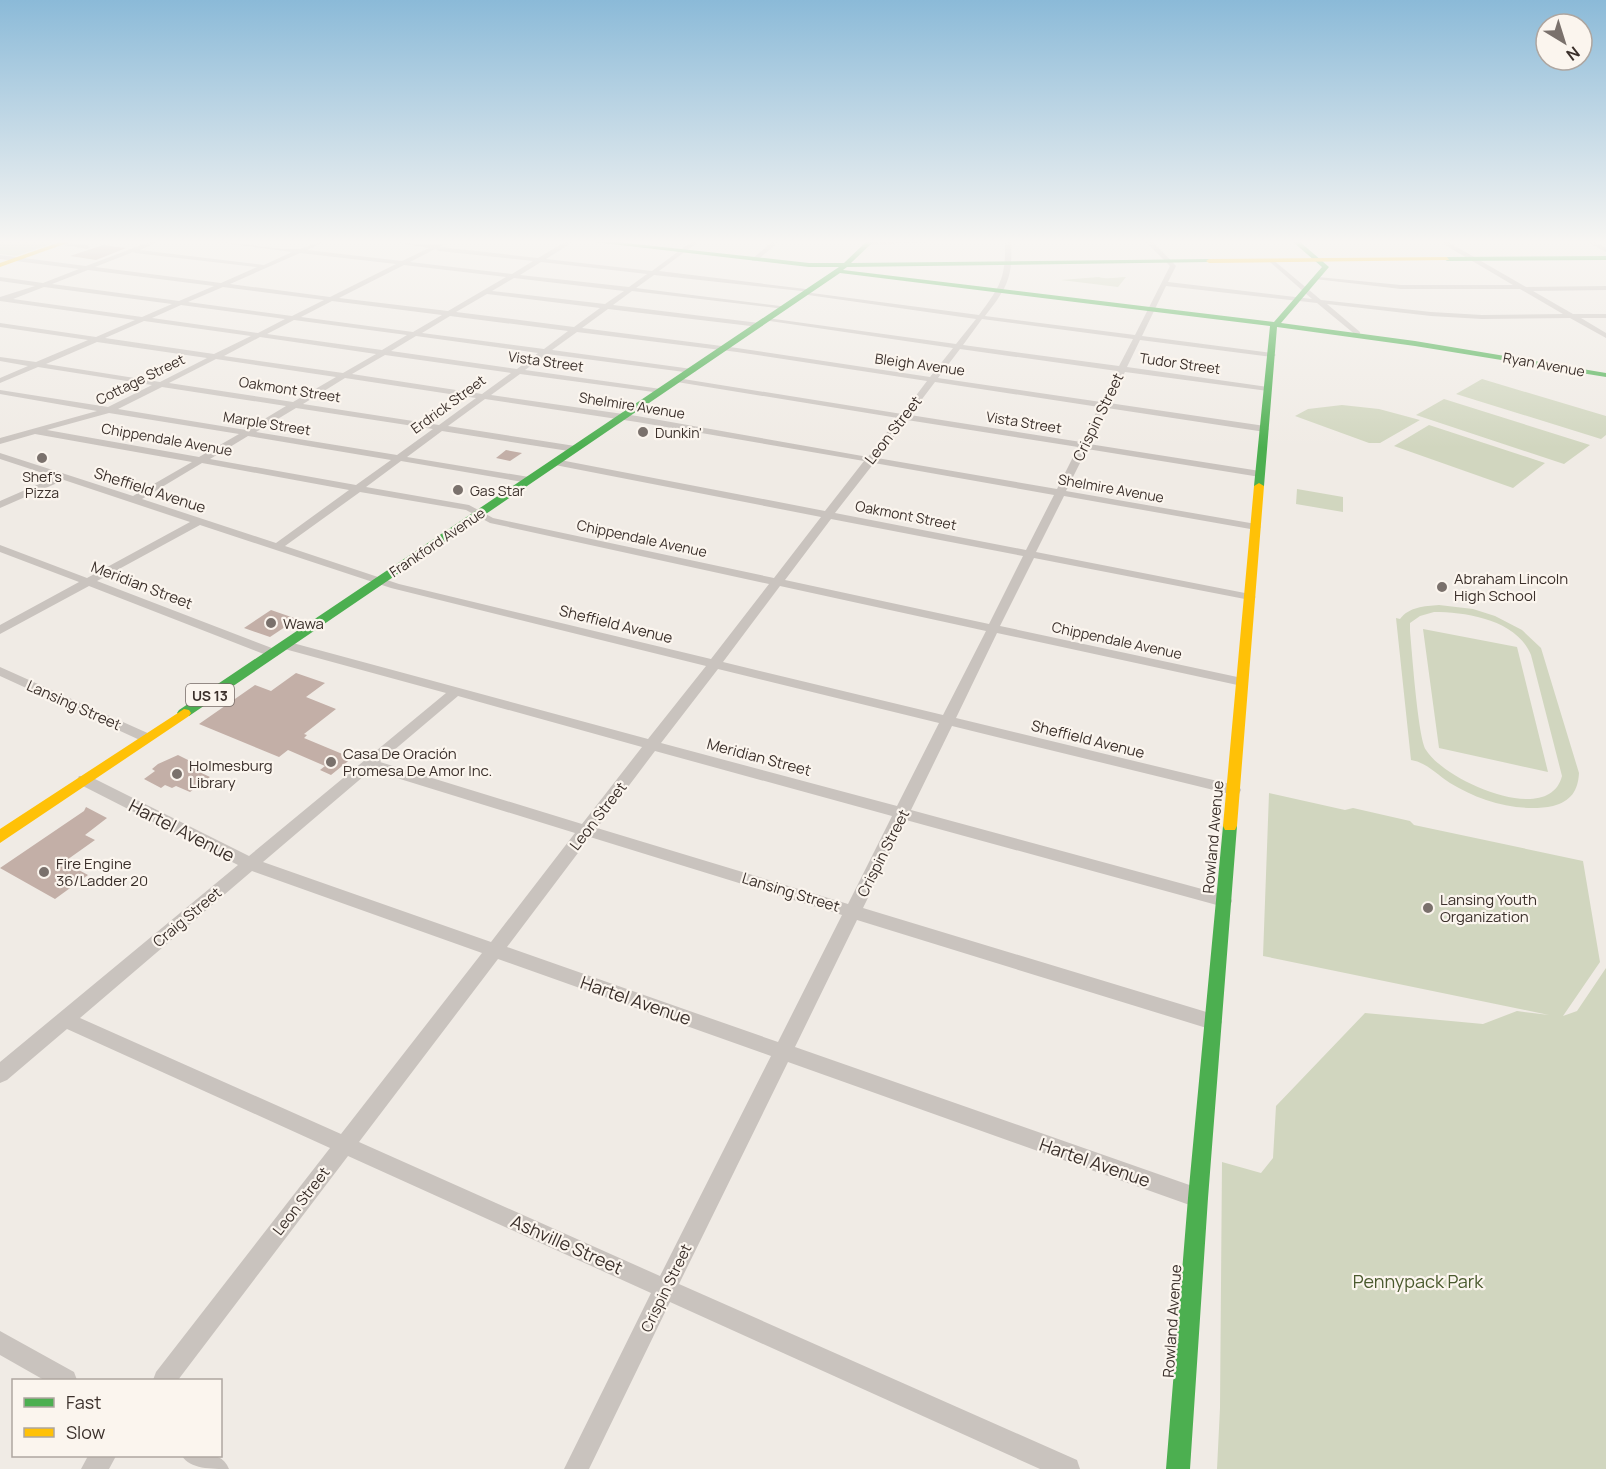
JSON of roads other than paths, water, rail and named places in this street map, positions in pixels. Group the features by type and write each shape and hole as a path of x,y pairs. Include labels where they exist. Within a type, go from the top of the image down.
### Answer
{"main road":[{"name":"Frankford Avenue","path":"0,837 780,311"},
{"name":"Ryan Avenue","path":"1165,311 1357,334 1479,352 1606,375"},
{"path":"1277,324 1289,311"},
{"name":"Rowland Avenue","path":"1178,1469 1198,1198 1242,682 1273,327 1277,324"}],"street":[{"name":"Vista Street","path":"80,311 661,391"},
{"path":"0,381 162,311"},
{"path":"242,311 692,370"},
{"name":"Cottage Street","path":"0,441 109,410 310,311"},
{"name":"Bleigh Avenue","path":"422,311 724,348 1265,429"},
{"path":"134,500 455,311"},
{"name":"Erdrick Street","path":"276,548 602,311"},
{"name":"Tudor Street","path":"644,311 763,322 957,346 1268,389"},
{"path":"936,311 1272,355"},
{"name":"Leon Street","path":"165,1379 985,311"},
{"name":"Crispin Street","path":"576,1469 1151,311"},
{"path":"1330,311 1357,334"},
{"path":"1411,311 1482,317 1606,316"},
{"path":"1562,311 1606,336"},
{"name":"Shelmire Avenue","path":"0,325 623,417 1256,527"},
{"name":"Oakmont Street","path":"0,359 575,449"},
{"name":"Vista Street","path":"677,380 1260,474"},
{"name":"Marple Street","path":"0,392 529,480"},
{"name":"Chippendale Avenue","path":"35,431 469,508 490,520 1242,682"},
{"name":"Sheffield Avenue","path":"0,456 379,581 1234,790"},
{"name":"Oakmont Street","path":"555,462 1250,597"},
{"path":"0,505 63,477"},
{"path":"0,630 198,522"},
{"name":"Meridian Street","path":"0,548 88,582 279,649 456,691 1224,901"},
{"name":"Lansing Street","path":"0,671 147,738"},
{"name":"Craig Street","path":"0,1074 456,691"},
{"name":"Lansing Street","path":"369,764 1213,1022"},
{"name":"Hartel Avenue","path":"84,780 250,864 1198,1198"},
{"name":"Ashville Street","path":"65,1020 1068,1469"},
{"path":"0,1342 64,1379"},
{"path":"93,1469 102,1457"},
{"path":"197,1457 217,1469"}],"place":[{"name":"Dunkin'","path":"643,432"},
{"name":"Shef's Pizza","path":"42,458"},
{"name":"Gas Star","path":"458,490"},
{"name":"Abraham Lincoln High School","path":"1442,587"},
{"name":"Wawa","path":"271,623"},
{"name":"Casa De Oración Promesa De Amor Inc.","path":"331,762"},
{"name":"Holmesburg Library","path":"177,774"},
{"name":"Fire Engine 36/Ladder 20","path":"44,872"},
{"name":"Lansing Youth Organization","path":"1428,908"}],"park label":[{"name":"Pennypack Park","path":"1418,1281"}]}
